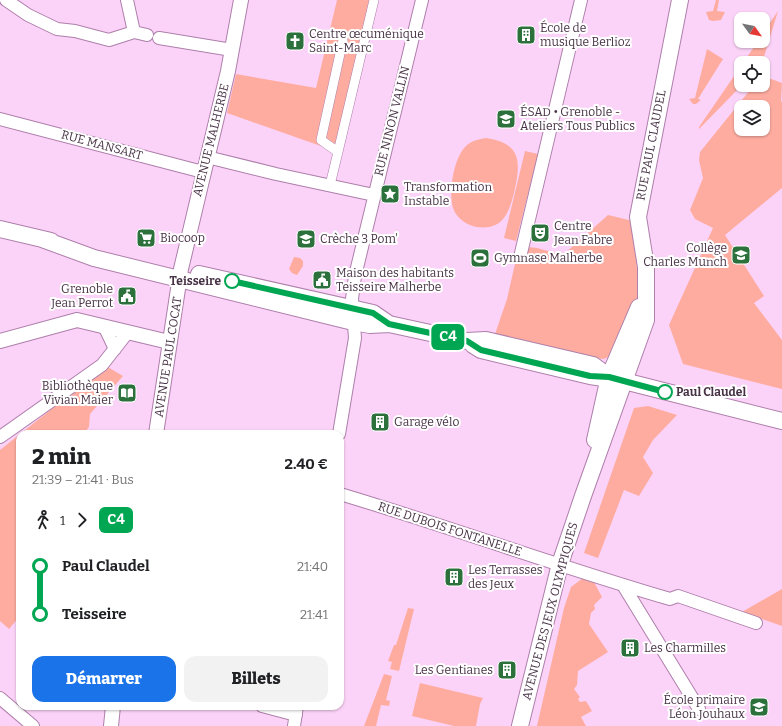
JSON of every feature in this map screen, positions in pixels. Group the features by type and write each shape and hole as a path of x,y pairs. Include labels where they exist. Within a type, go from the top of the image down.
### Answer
{"main road":[{"name":"RUE PAUL CLAUDEL","path":"617,379 616,359 632,326 645,291 646,267 638,217 680,0"},
{"path":"0,229 42,239 94,258 181,275 353,315 373,313 389,324 467,341 481,350 590,376 617,379 782,421"},
{"name":"AVENUE DES JEUX OLYMPIQUES","path":"520,726 560,564 583,496 617,379"}],"street":[{"path":"6,0 28,15 57,29 75,30 109,40 134,32 147,35"},
{"path":"127,0 134,32"},
{"name":"AVENUE MALHERBE","path":"181,275 242,0"},
{"path":"330,185 374,0"},
{"name":"RUE NINON VALLIN","path":"340,430 355,338 352,293 355,276 422,0"},
{"path":"521,253 581,0"},
{"path":"159,38 232,50"},
{"path":"338,152 320,140 343,40"},
{"name":"RUE MANSART","path":"0,119 203,172"},
{"path":"207,157 276,174 374,195"},
{"name":"AVENUE PAUL COCAT","path":"157,430 169,342 181,275"},
{"path":"0,341 77,320 169,342"},
{"path":"104,326 115,348"},
{"path":"0,437 102,365 128,332"},
{"name":"RUE DUBOIS FONTANELLE","path":"344,495 432,522 622,585 670,599 678,596 756,623"},
{"path":"622,585 699,709"},
{"path":"0,698 33,726"},
{"path":"111,726 113,710"},
{"path":"276,710 296,716"}],"shaded area":[{"path":"337,0 373,0 338,152 227,113 236,74 316,88"},
{"path":"716,0 719,0 717,11 725,12 721,20 713,21 709,20 706,12 713,11"},
{"path":"778,11 770,37 770,23"},
{"path":"753,48 767,48 764,56 748,56"},
{"path":"707,49 723,59 698,99 701,100 696,104 693,104 689,99 695,98"},
{"path":"734,76 735,92 699,129"},
{"name":"Collège Charles Munch","path":"770,79 782,83 782,188 725,235 764,296 754,303 782,340 782,389 683,364 669,325 713,228 695,219 690,210 703,178 699,160 700,152 734,110 734,136 770,136 770,100 742,100 748,92 770,92"},
{"path":"486,138 507,144 513,150 518,164 518,172 512,201 505,217 494,226 482,228 470,225 456,214 453,208 451,189 454,169 461,152 470,143"},
{"path":"525,151 538,154 516,241 504,238"},
{"path":"608,215 633,221 639,294 636,306 612,355 604,359 592,358 494,337 507,299 519,246 537,248 563,255"},
{"path":"294,257 300,258 303,261 303,266 297,275 292,273 289,269"},
{"path":"106,366 123,376 90,414 89,427 86,430 25,430"},
{"path":"648,406 677,415 653,440 643,457 653,473 639,496 624,490 598,558 584,553 634,408"},
{"path":"16,437 16,621 9,629 0,621 0,450"},
{"path":"583,578 594,582 602,597 594,605 595,609 591,613 589,624 608,652 578,671 577,685 574,689 580,697 578,699 580,702 586,701 592,711 581,717 586,726 537,726 564,608 571,587"},
{"path":"782,589 782,626 742,612"},
{"path":"408,608 414,609 399,671 390,669 392,662 388,661 394,645 396,645"},
{"path":"384,674 392,676 386,700 390,701 389,706 381,705 376,726 364,726"},
{"path":"420,683 483,698 480,704 476,726 454,726 412,716"}],"bus line":[{"name":"C4","path":"232,281 373,313 389,324 467,341 481,350 590,376 609,377 665,392"}],"place":[{"name":"École de musique Berlioz","path":"526,35"},
{"name":"Centre œcuménique Saint-Marc","path":"295,41"},
{"name":"ÉSAD • Grenoble - Ateliers Tous Publics","path":"506,119"},
{"name":"Transformation Instable","path":"390,194"},
{"name":"Centre Jean Fabre","path":"540,233"},
{"name":"Biocoop","path":"146,238"},
{"name":"Crèche 3 Pom'","path":"306,239"},
{"name":"Collège Charles Munch","path":"741,255"},
{"name":"Gymnase Malherbe","path":"480,258"},
{"name":"Maison des habitants Teisseire Malherbe","path":"322,280"},
{"name":"Teisseire","path":"232,281"},
{"name":"Grenoble Jean Perrot","path":"127,296"},
{"name":"Paul Claudel","path":"665,392"},
{"name":"Bibliothèque Vivian Maier","path":"127,393"},
{"name":"Garage vélo","path":"380,422"},
{"name":"Les Terrasses des Jeux","path":"454,577"},
{"name":"Les Charmilles","path":"630,648"},
{"name":"Les Gentianes","path":"507,670"},
{"name":"École primaire Léon Jouhaux","path":"759,707"}]}
